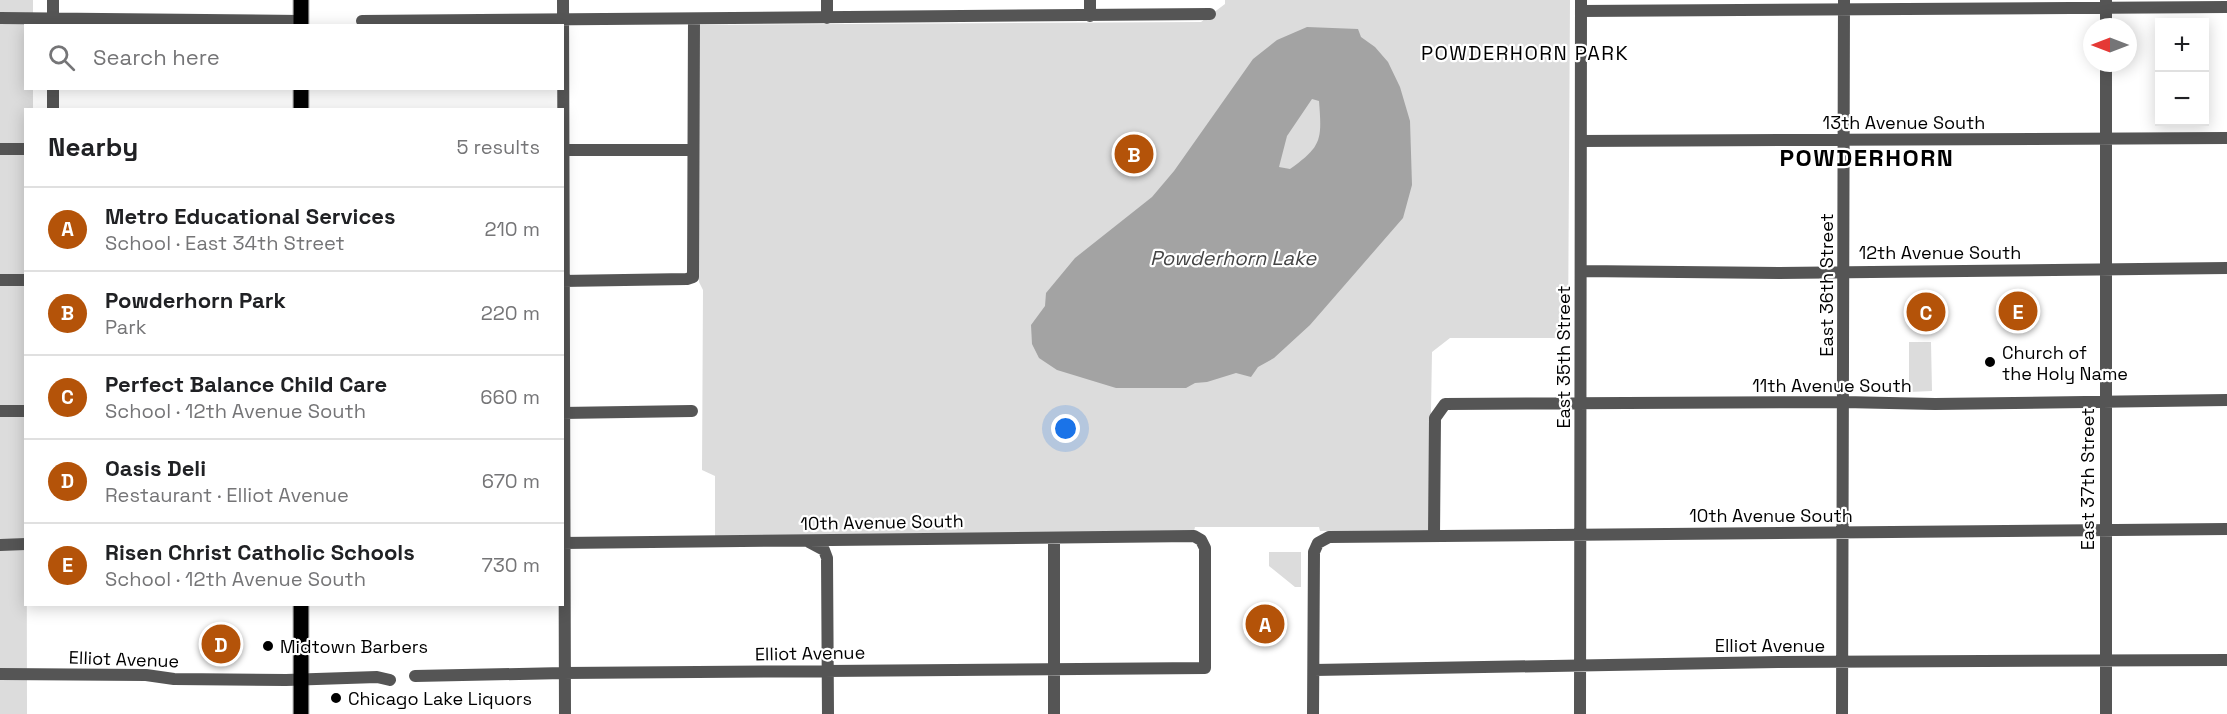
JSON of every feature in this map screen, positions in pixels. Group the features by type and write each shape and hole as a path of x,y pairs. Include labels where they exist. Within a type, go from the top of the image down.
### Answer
{"main road":[{"path":"301,0 301,23"},
{"path":"301,90 301,108"},
{"path":"301,606 301,714"}],"street":[{"path":"53,0 53,22"},
{"path":"563,0 563,24"},
{"path":"827,0 827,18"},
{"path":"1090,0 1090,16"},
{"name":"East 36th Street","path":"1842,714 1844,4"},
{"path":"1581,6 2106,4 2227,7"},
{"name":"East 35th Street","path":"1580,714 1581,6"},
{"path":"362,21 1210,14"},
{"path":"0,18 35,18 53,22 301,23"},
{"path":"564,280 693,278 694,19"},
{"name":"East 37th Street","path":"2106,72 2106,714"},
{"path":"53,90 53,108"},
{"path":"563,90 563,108"},
{"name":"13th Avenue South","path":"1581,141 2227,138"},
{"path":"0,149 24,149"},
{"path":"564,150 693,150"},
{"name":"12th Avenue South","path":"1581,271 1755,273 2227,268"},
{"path":"0,280 24,280"},
{"name":"11th Avenue South","path":"1434,535 1435,418 1445,405 1844,402 1935,404 2227,400"},
{"path":"0,411 24,411"},
{"path":"564,413 692,411"},
{"name":"10th Avenue South","path":"1314,670 1314,552 1318,543 1329,537 2227,529"},
{"name":"10th Avenue South","path":"564,543 1194,536 1201,540 1205,548 1205,668"},
{"path":"1054,538 1054,714"},
{"path":"807,541 824,550 827,558 828,714"},
{"path":"827,558 839,541"},
{"path":"0,545 24,544"},
{"path":"563,606 565,714"},
{"name":"Elliot Avenue","path":"1314,670 1842,662 2227,660"},
{"name":"Elliot Avenue","path":"415,676 1205,668"},
{"path":"1313,714 1314,670"},
{"name":"Elliot Avenue","path":"0,674 146,675 174,679 301,680 377,677 390,680"}],"shaded area":[{"path":"0,0 33,0 33,24 24,24 24,90 33,90 33,108 24,108 24,606 27,606 27,714 0,714"},
{"name":"POWDERHORN PARK","path":"1225,0 1570,0 1568,335 1567,338 1450,338 1432,352 1429,530 1320,531 1319,527 1195,527 1194,531 715,536 715,476 702,470 703,290 699,282 698,25 1201,22 1225,4"},
{"path":"1909,342 1931,342 1932,391 1909,392"},
{"path":"1269,552 1301,552 1301,587 1295,587 1269,566"}],"water":[{"name":"Powderhorn Lake","path":"1307,27 1358,29 1361,37 1375,47 1388,62 1400,87 1410,121 1412,185 1403,218 1310,325 1274,358 1258,367 1251,377 1236,373 1207,382 1195,383 1186,388 1116,388 1057,370 1039,358 1032,344 1031,325 1045,306 1046,293 1075,258 1152,197 1174,171 1253,59 1277,40","holes":["1312,99 1319,101 1320,134 1314,148 1290,169 1279,167 1287,136"]}],"place":[{"name":"Powderhorn Park","path":"1134,154"},
{"name":"Risen Christ Catholic Schools","path":"2018,311"},
{"name":"Perfect Balance Child Care","path":"1926,312"},
{"name":"Church of the Holy Name","path":"1990,362"},
{"name":"Metro Educational Services","path":"1265,624"},
{"name":"Oasis Deli","path":"221,644"},
{"name":"Midtown Barbers","path":"268,646"},
{"name":"Chicago Lake Liquors","path":"336,698"}],"district":[{"name":"POWDERHORN PARK","path":"1525,53"},
{"name":"POWDERHORN","path":"1867,157"}]}
